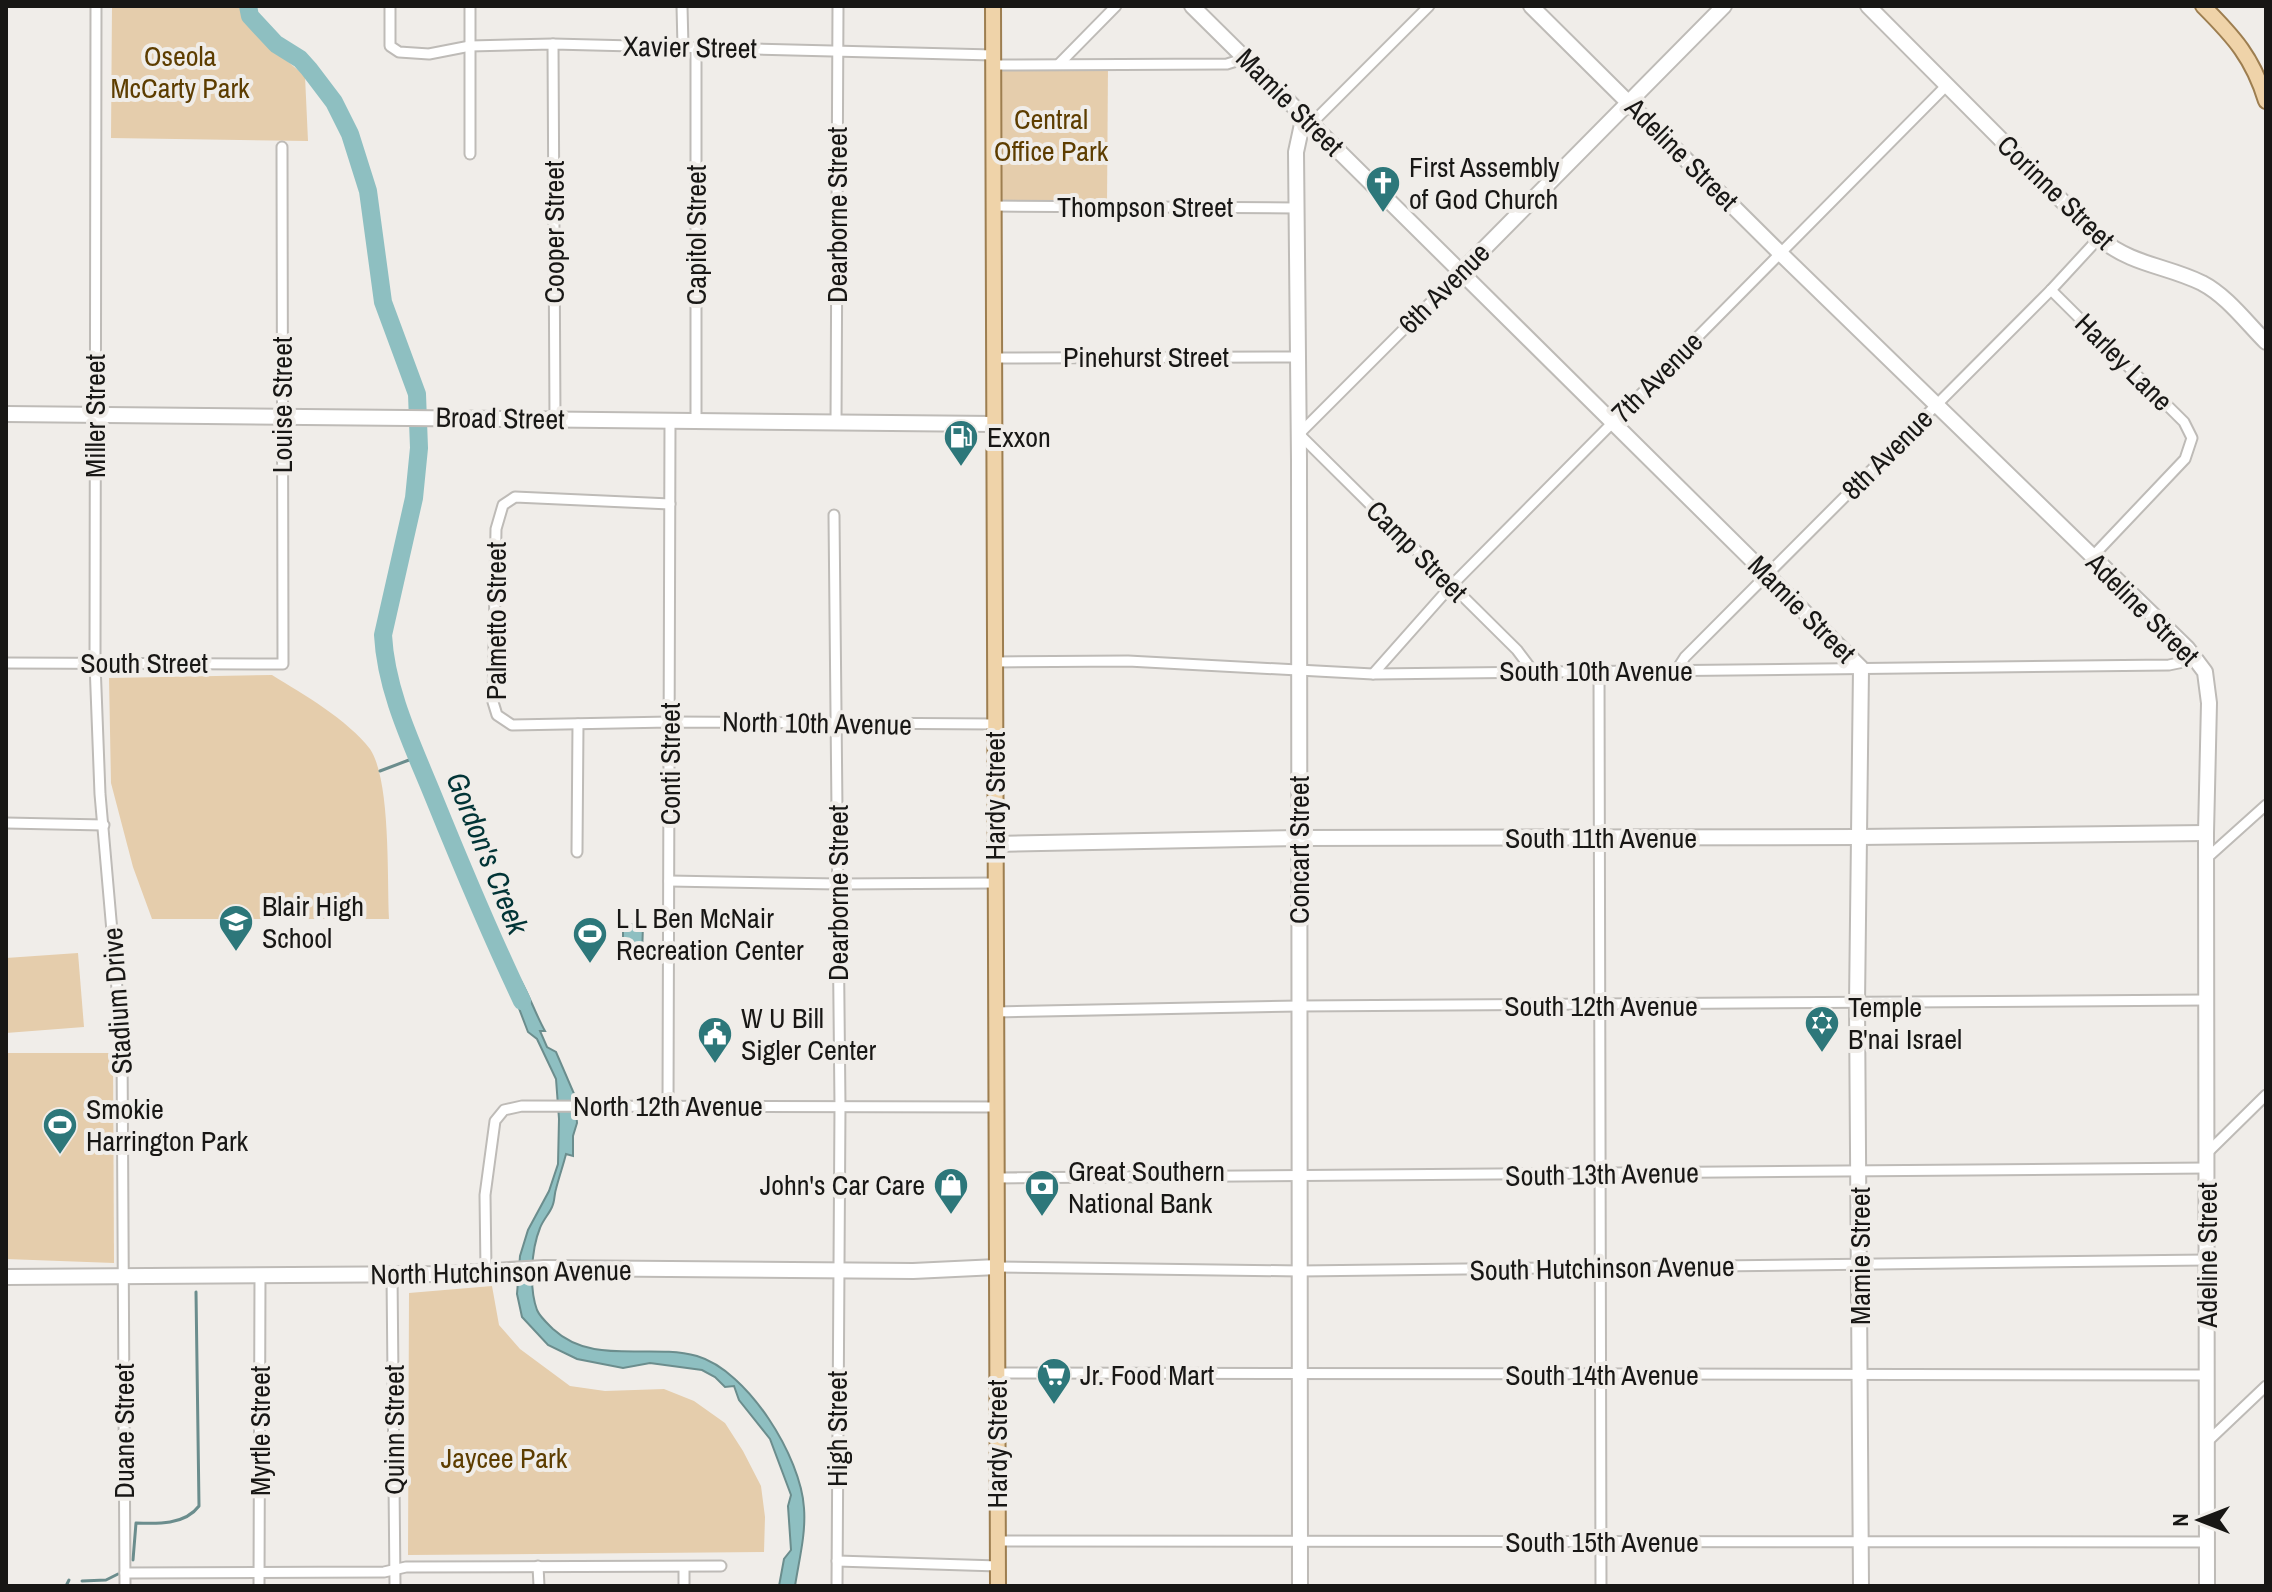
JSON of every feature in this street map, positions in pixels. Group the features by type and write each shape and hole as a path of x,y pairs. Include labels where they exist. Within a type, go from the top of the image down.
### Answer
{"main road":[{"name":"Hardy Street","path":"993,6 998,1586"},
{"path":"2203,6 2242,47 2262,80 2266,101"}],"street":[{"name":"Miller Street","path":"96,6 95,663 98,769 104,825"},
{"name":"Xavier Street","path":"390,6 390,46 399,52 429,54 470,46 553,44 838,50 1059,64 1227,64 1246,58"},
{"path":"470,6 470,154"},
{"path":"682,6 683,47"},
{"name":"Dearborne Street","path":"836,424 838,6"},
{"path":"1059,64 1116,6"},
{"name":"Mamie Street","path":"1192,6 1861,668 1857,1004 1861,1586"},
{"path":"1308,119 1429,6"},
{"name":"Adeline Street","path":"1531,6 2198,659 2205,672 2209,688 2206,833 2207,1586"},
{"name":"6th Avenue","path":"1299,434 1724,6"},
{"name":"Corinne Street","path":"1868,6 2099,238 2125,256 2211,288 2266,342"},
{"name":"Cooper Street","path":"553,44 555,419"},
{"name":"Capitol Street","path":"696,47 696,423"},
{"name":"7th Avenue","path":"1373,674 1451,586 1947,85"},
{"name":"Concart Street","path":"1300,1586 1296,152 1308,119"},
{"name":"Louise Street","path":"282,147 283,664"},
{"name":"Thompson Street","path":"993,206 1296,208"},
{"name":"8th Avenue","path":"1676,671 1685,657 2051,290 2099,238"},
{"name":"Harley Lane","path":"2051,290 2184,422 2192,438 2185,459 2092,557"},
{"name":"Pinehurst Street","path":"994,358 1298,357"},
{"name":"Broad Street","path":"6,414 994,424"},
{"name":"Conti Street","path":"668,1106 670,422"},
{"name":"Camp Street","path":"1299,434 1517,650 1532,670"},
{"name":"Palmetto Street","path":"497,715 493,702 496,529 503,505 515,497 670,504"},
{"name":"Dearborne Street","path":"834,515 838,725 838,1271"},
{"name":"South 10th Avenue","path":"995,662 1128,661 1373,674 1599,669 1676,671 2169,665 2198,659"},
{"name":"South Street","path":"6,663 283,664"},
{"path":"1599,669 1601,1586"},
{"name":"North 10th Avenue","path":"497,715 512,725 670,722 995,724"},
{"path":"577,852 578,724"},
{"path":"2207,858 2266,805"},
{"path":"6,823 104,825"},
{"name":"Stadium Drive","path":"104,825 122,1037 123,1276"},
{"name":"South 11th Avenue","path":"995,844 1299,838 2206,833"},
{"path":"669,881 996,883"},
{"name":"South 12th Avenue","path":"996,1012 1299,1006 2206,1000"},
{"path":"2207,1160 2266,1095"},
{"name":"North 12th Avenue","path":"492,1269 485,1195 495,1121 504,1110 522,1106 996,1107"},
{"name":"South 13th Avenue","path":"997,1178 1601,1175 2207,1160"},
{"name":"South Hutchinson Avenue","path":"997,1267 1300,1271 2207,1260"},
{"name":"North Hutchinson Avenue","path":"6,1277 443,1274 544,1268 838,1271 997,1267"},
{"name":"High Street","path":"837,1586 838,1271"},
{"name":"Quinn Street","path":"392,1274 395,1586"},
{"name":"Myrtle Street","path":"259,1586 260,1275"},
{"name":"Duane Street","path":"123,1276 125,1586"},
{"name":"South 14th Avenue","path":"997,1373 2207,1375"},
{"path":"2207,1442 2266,1386"},
{"name":"South 15th Avenue","path":"998,1541 2207,1542"},
{"path":"837,1561 998,1566"},
{"path":"538,1566 539,1586"},
{"path":"125,1573 384,1572 406,1567 721,1566"},
{"path":"684,1567 684,1586"}],"green space":[{"name":"Oseola McCarty Park","path":"112,6 238,6 261,39 305,76 308,141 111,138"},
{"name":"Central Office Park","path":"1108,64 1107,206 993,206 993,65"},
{"path":"272,675 337,718 370,749 382,783 385,806 389,919 152,919 133,867 111,783 109,678"},
{"path":"78,953 84,1027 6,1033 6,958"},
{"name":"Smokie Harrington Park","path":"6,1053 113,1053 114,1263 6,1259"},
{"name":"Jaycee Park","path":"492,1286 499,1325 520,1349 570,1386 605,1391 664,1389 694,1401 725,1423 761,1486 765,1517 764,1552 408,1555 409,1293"}],"water":[{"path":"623,924 643,924 642,957 623,957"},
{"path":"512,980 521,981 545,1031 540,1031 547,1047 556,1052 575,1096 577,1123 573,1136 573,1156 566,1154 553,1205 541,1225 535,1247 532,1280 537,1310 553,1329 585,1347 697,1356 735,1379 752,1397 782,1441 801,1487 804,1528 795,1586 779,1586 784,1559 791,1550 788,1506 791,1495 770,1439 739,1400 734,1386 725,1387 702,1370 650,1363 623,1368 577,1359 548,1345 522,1317 517,1294 520,1256 528,1230 549,1191 558,1164 559,1119 556,1079 537,1039 528,1032 512,990"}],"waterway":[{"name":"Gordon's Creek","path":"248,6 250,16 276,44 300,59 334,102 350,134 368,191 383,302 417,394 419,448 414,498 383,635 385,656 409,739 522,1001"},
{"path":"380,771 409,760 416,753"},
{"path":"133,1560 136,1523 178,1520 199,1506 196,1292"},
{"path":"82,1581 106,1580 118,1574"},
{"path":"66,1586 69,1580"}],"place":[{"name":"First Assembly of God Church","path":"1383,214"},
{"name":"Exxon","path":"961,468"},
{"name":"Blair High School","path":"236,953"},
{"name":"L L Ben McNair Recreation Center","path":"590,965"},
{"name":"Temple B'nai Israel","path":"1822,1054"},
{"name":"W U Bill Sigler Center","path":"715,1065"},
{"name":"Smokie Harrington Park","path":"60,1156"},
{"name":"John's Car Care","path":"951,1216"},
{"name":"Great Southern National Bank","path":"1042,1218"},
{"name":"Jr. Food Mart","path":"1054,1406"}]}
